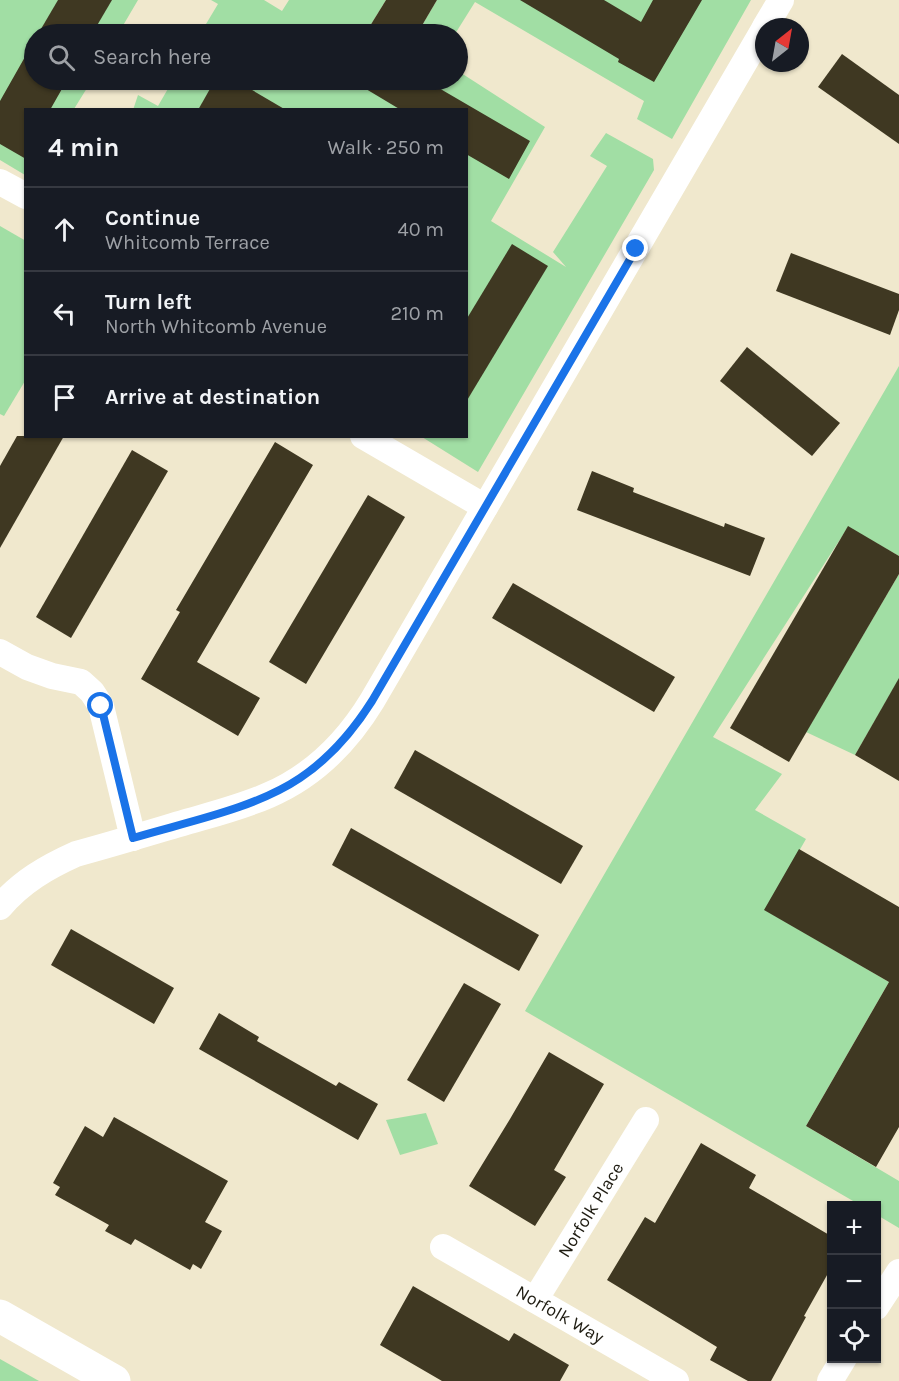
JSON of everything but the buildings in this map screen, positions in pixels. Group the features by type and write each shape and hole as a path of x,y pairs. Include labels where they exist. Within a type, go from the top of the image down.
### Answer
{"main road":[{"path":"0,1316 114,1381"}],"street":[{"path":"771,18 781,0"},
{"path":"0,907 32,878 76,854 235,808 269,795 299,778 336,748 352,731 372,701 755,45"},
{"path":"0,182 24,195"},
{"path":"366,438 485,507"},
{"path":"0,652 27,667 52,676 81,682 92,692 101,706 133,838"},
{"name":"Norfolk Place","path":"535,1300 646,1120"},
{"name":"Norfolk Way","path":"443,1247 676,1381"},
{"path":"881,1299 899,1272"},
{"path":"830,1381 841,1363"}],"green space":[{"path":"0,0 138,0 124,24 24,24 24,90 86,90 75,108 24,108 24,174 0,160"},
{"path":"211,0 264,0 282,11 289,0 386,0 371,24 206,24 218,4"},
{"path":"437,0 751,0 672,139 637,119 644,101 475,2 461,24 423,24"},
{"path":"468,77 545,127 491,221 566,267 553,252 607,166 590,156 606,133 653,159 654,170 478,472 424,438 468,438 468,108 134,108 138,95 158,106 167,90 369,90 380,96 384,90 468,90"},
{"path":"0,226 24,240 24,383 4,416 0,414"},
{"path":"899,366 899,556 848,527 713,737 782,774 755,810 806,839 765,910 889,982 806,1126 899,1181 899,1228 881,1217 881,1201 853,1201 525,1011"},
{"path":"899,574 899,694 892,691 855,755 806,732"},
{"path":"426,1113 438,1144 400,1155 386,1120"},
{"path":"0,1359 39,1381 0,1381"}],"route":[{"path":"101,706 133,838 258,800 279,790 319,764 352,731 372,701 636,249"}]}
